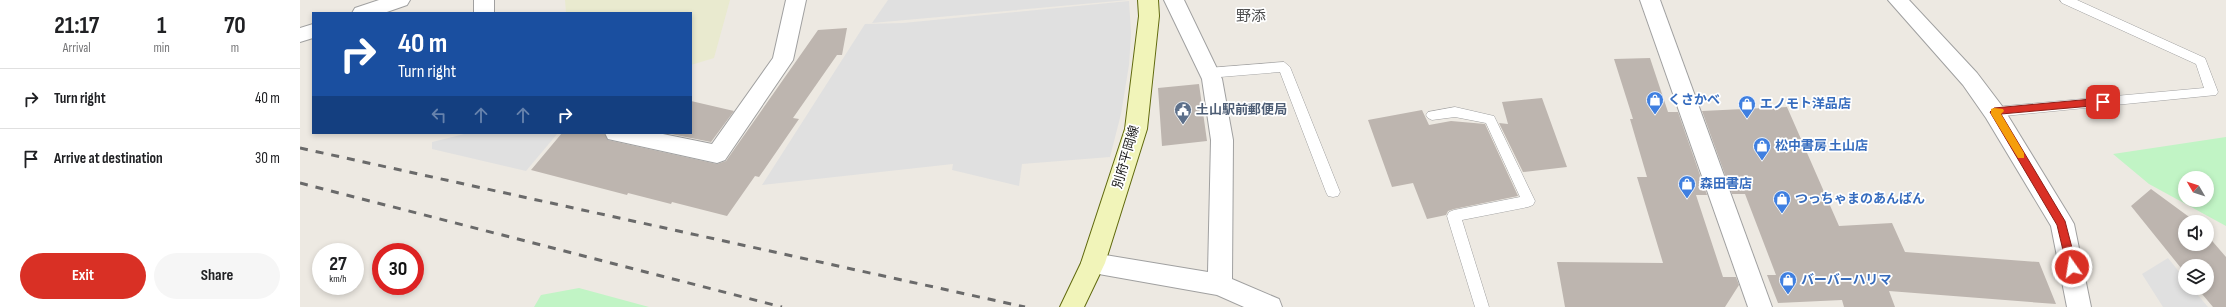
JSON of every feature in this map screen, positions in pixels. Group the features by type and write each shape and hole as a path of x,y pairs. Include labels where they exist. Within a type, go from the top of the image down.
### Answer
{"main road":[{"name":"別府平岡線","path":"1072,307 1093,263 1136,129 1149,16 1148,0"}],"street":[{"path":"365,12 400,0"},
{"path":"484,0 484,12"},
{"path":"621,134 717,154 783,60 796,0"},
{"path":"1174,0 1212,79 1222,140 1220,286"},
{"path":"1650,0 1760,307"},
{"path":"1898,0 1970,79 1994,112 2062,224 2079,307"},
{"path":"300,35 312,31"},
{"path":"1093,263 1220,286 1270,307"}],"lane":[{"path":"1994,112 2212,92 2201,61 2066,0"},
{"path":"1208,73 1284,67 1333,192"},
{"path":"1432,115 1455,112 1490,119 1528,201 1454,216 1482,307"}],"green space":[{"path":"565,0 730,0 714,58 692,65 692,12 566,12"},
{"path":"2226,137 2226,226 2214,219 2214,215 2206,215 2191,207 2214,207 2214,171 2178,171 2178,200 2149,184 2113,154"},
{"path":"579,288 649,307 534,307 541,295"}],"shaded area":[{"path":"888,0 1128,0 872,23"},
{"path":"1129,1 1131,33 1129,65 1121,114 1110,157 1022,164 1019,186 952,170 953,164 762,185 865,24 903,23"},
{"path":"464,134 557,134 526,171 432,149 432,142"},
{"path":"2168,258 2178,270 2178,295 2198,295 2208,307 2163,307 2142,274"}],"building":[{"path":"847,28 842,55 837,55 793,118 799,119 759,177 755,176 727,216 672,202 671,204 628,193 627,195 531,170 561,134 605,134 608,140 717,164 726,161 818,30"},
{"path":"1650,58 1668,112 1678,112 1707,195 1696,195 1723,277 1736,277 1739,285 1725,307 1565,307 1557,262 1663,263 1637,177 1647,177 1630,119 1633,119 1614,59"},
{"path":"1199,84 1207,141 1162,146 1158,88"},
{"path":"1542,98 1567,167 1523,172 1499,123 1508,124 1502,102"},
{"path":"692,101 734,111 711,142 671,134 692,134"},
{"path":"1787,107 1839,226 1892,223 1905,252 2039,262 2056,304 1889,291 1895,307 1844,307 1842,300 1778,303 1767,275 1776,275 1745,194 1732,194 1702,111"},
{"path":"1422,110 1429,125 1451,121 1485,124 1518,196 1454,209 1448,211 1446,215 1427,219 1413,183 1392,187 1368,120"},
{"path":"2151,189 2186,215 2178,215 2178,251 2214,251 2214,243 2226,257 2226,307 2213,307 2203,295 2214,295 2214,259 2178,259 2178,264 2131,206"}],"railway":[{"path":"300,148 1025,307"},
{"path":"300,183 782,307"}],"slow traffic":[{"path":"2000,111 1994,112 2021,156"}],"place":[{"name":"くさかべ","path":"1655,115"},
{"name":"エノモト洋品店","path":"1747,119"},
{"name":"土山駅前郵便局","path":"1183,125"},
{"name":"松中書房 土山店","path":"1762,161"},
{"name":"森田書店","path":"1687,199"},
{"name":"つっちゃまのあんぱん","path":"1782,214"},
{"name":"バーバーハリマ","path":"1788,295"}],"district":[{"name":"野添","path":"1251,16"}],"route":[{"path":"2072,267 2062,224 1994,112 2103,102"}]}
